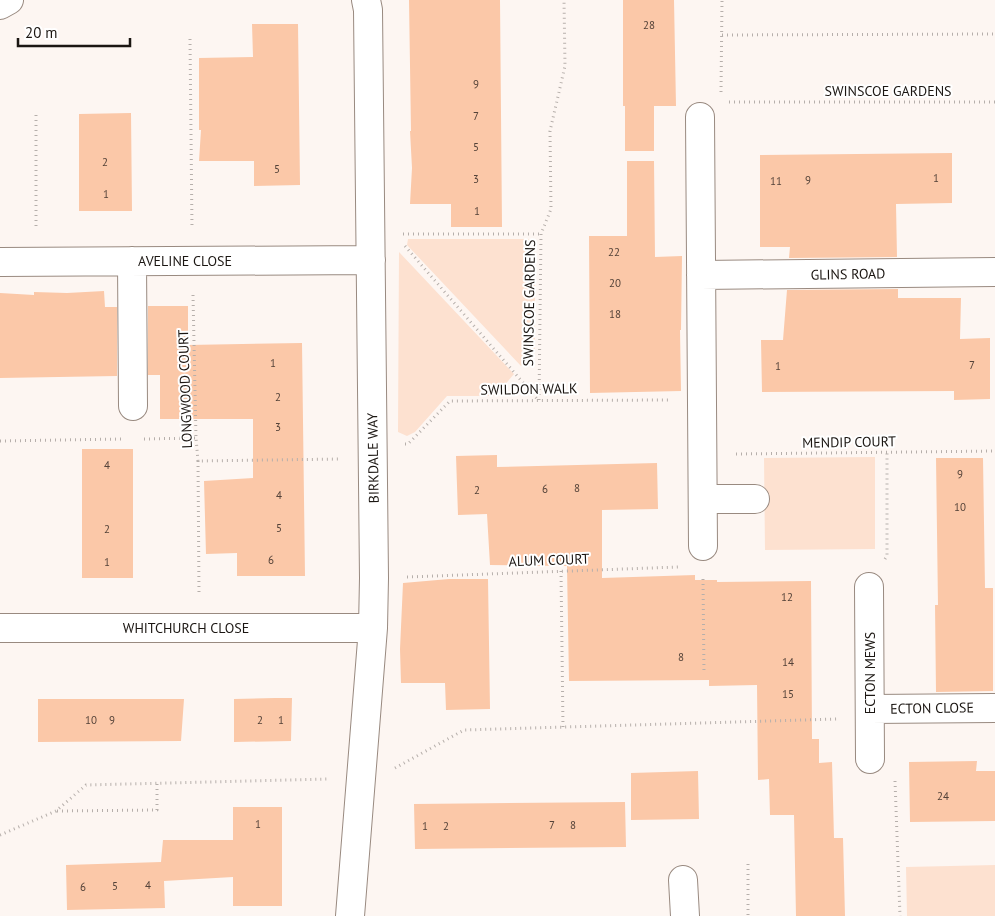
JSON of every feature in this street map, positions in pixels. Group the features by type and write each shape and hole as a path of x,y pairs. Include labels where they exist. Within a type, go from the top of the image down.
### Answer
{"street":[{"path":"0,5 9,0"},
{"name":"BIRKDALE WAY","path":"350,916 373,628 374,578 373,452 378,243 368,10 366,0"},
{"path":"703,556 701,275 711,109"},
{"name":"AVELINE CLOSE","path":"0,262 193,261 378,243"},
{"path":"132,261 133,406"},
{"name":"GLINS ROAD","path":"701,275 995,272"},
{"path":"703,499 755,499"},
{"name":"ECTON MEWS","path":"869,587 870,759"},
{"name":"WHITCHURCH CLOSE","path":"0,628 373,628"},
{"name":"ECTON CLOSE","path":"870,714 995,708"},
{"path":"684,880 684,916"}],"path":[{"name":"SWINSCOE GARDENS","path":"538,400 541,234 551,209 550,131 564,66 564,0"},
{"path":"711,109 722,35 722,0"},
{"path":"722,35 995,34"},
{"name":"LONGWOOD COURT","path":"190,39 196,438 198,461 373,452"},
{"name":"SWINSCOE GARDENS","path":"711,109 995,102"},
{"path":"36,115 36,262"},
{"path":"378,243 541,234"},
{"path":"378,243 538,400"},
{"name":"SWILDON WALK","path":"373,452 408,444 450,401 702,400"},
{"path":"139,439 196,438"},
{"path":"0,441 129,439"},
{"name":"MENDIP COURT","path":"703,455 995,452"},
{"path":"869,587 887,556 887,453"},
{"path":"198,461 200,628"},
{"path":"703,556 704,674"},
{"name":"ALUM COURT","path":"374,578 561,571 703,556"},
{"path":"561,571 563,727"},
{"path":"393,769 464,730 870,714"},
{"path":"870,759 894,762 900,916"},
{"path":"0,835 56,811 86,786 331,779"},
{"path":"56,811 157,810 157,784"},
{"path":"748,864 748,916"}],"shaded area":[{"path":"408,239 535,239 535,350 521,366 407,245"},
{"path":"399,252 514,374 495,396 447,396 415,432 407,436 398,432"},
{"path":"875,457 875,549 765,550 764,458"},
{"path":"995,865 995,916 907,916 906,867"}],"building":[{"path":"409,0 500,0 502,227 451,227 451,204 410,204 412,168"},
{"path":"623,0 674,0 676,106 654,106 654,151 625,151"},
{"path":"252,24 298,24 300,185 254,186 254,161 199,161 201,130 199,130 199,58 253,57"},
{"path":"131,113 132,211 79,211 79,114"},
{"path":"952,153 952,203 896,204 897,257 789,258 790,247 760,247 760,155"},
{"path":"627,161 654,161 655,257 682,256 681,391 590,393 589,236 627,236"},
{"path":"898,289 898,298 961,298 960,339 990,338 990,399 954,400 954,391 762,392 761,340 783,340 787,290"},
{"path":"104,291 105,307 117,307 117,376 0,378 0,293 34,295 34,292"},
{"path":"148,306 188,306 188,345 302,343 305,576 237,576 237,553 206,554 204,481 253,478 253,419 160,419 160,375 148,375"},
{"path":"82,449 133,449 133,578 82,578"},
{"path":"497,455 497,467 657,463 658,509 602,510 602,578 695,575 695,580 717,580 717,582 811,581 812,739 819,739 819,763 832,762 834,838 843,838 845,916 796,916 794,815 770,815 769,779 758,780 757,685 709,686 709,680 569,681 567,566 490,565 487,514 458,515 456,456"},
{"path":"936,458 983,458 985,588 993,588 993,691 936,692 935,605 938,605"},
{"path":"449,579 488,579 490,709 446,710 445,683 401,683 400,649 403,583"},
{"path":"292,698 291,741 234,742 234,699"},
{"path":"38,699 184,699 181,741 38,742"},
{"path":"977,761 976,771 995,771 995,821 910,822 909,762"},
{"path":"698,771 699,819 631,820 631,773"},
{"path":"625,802 626,847 415,849 414,804"},
{"path":"233,807 282,807 282,906 233,906 233,877 164,881 165,908 67,910 66,865 161,862 163,840 233,840"}]}
